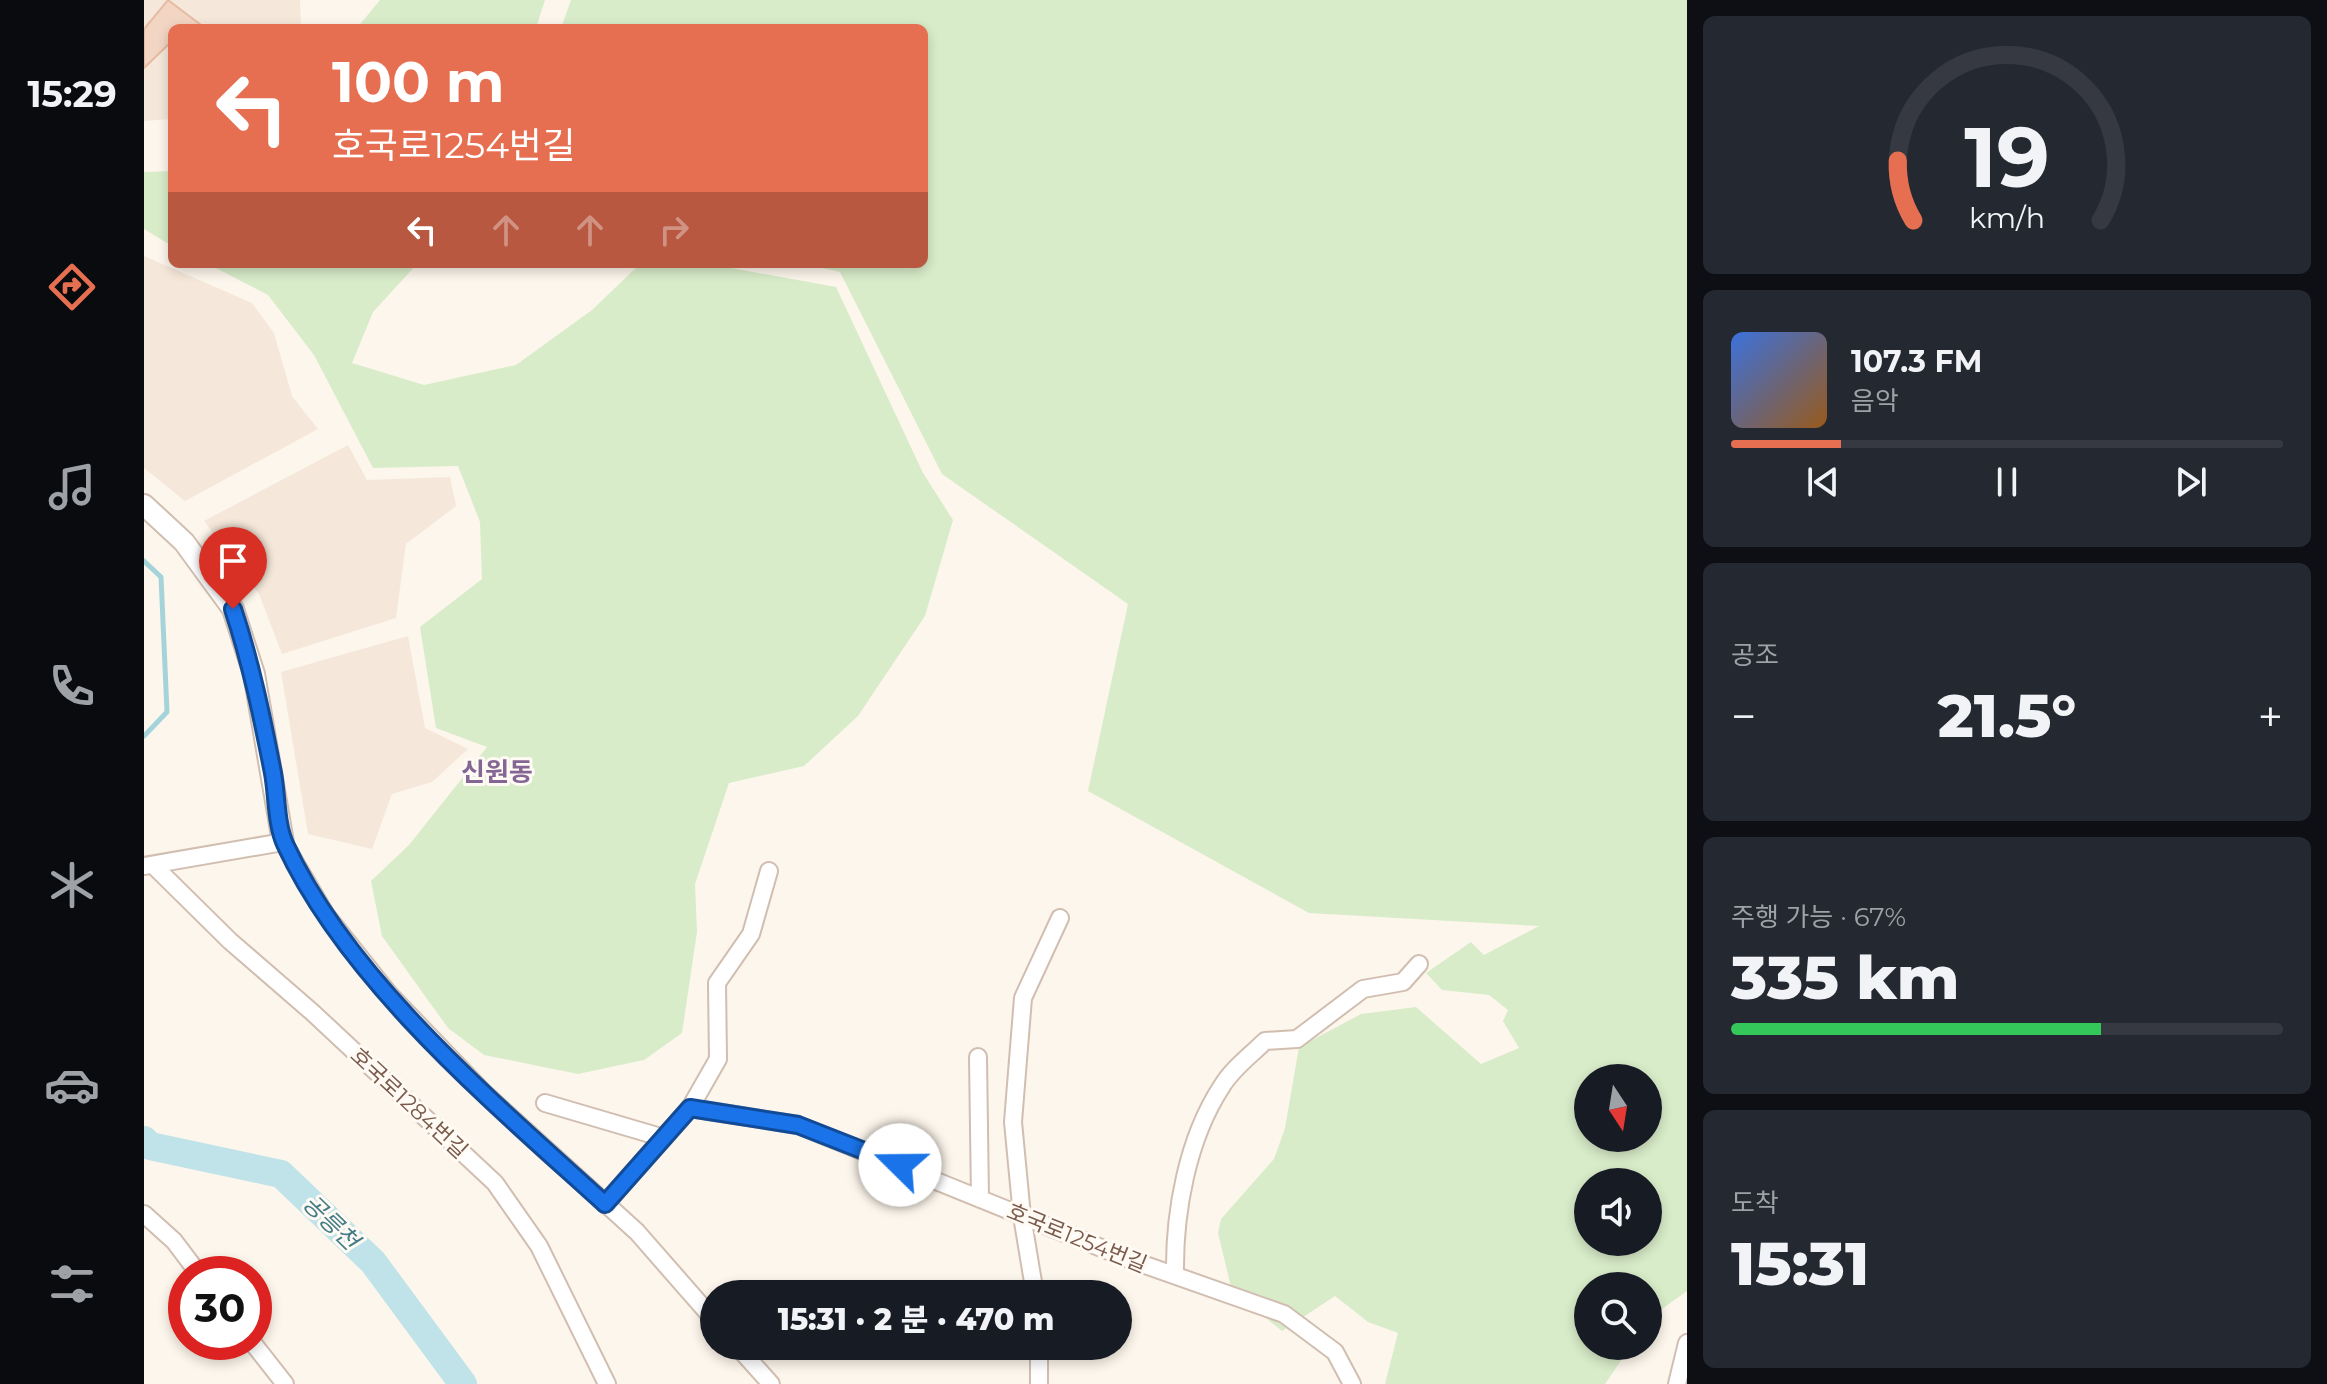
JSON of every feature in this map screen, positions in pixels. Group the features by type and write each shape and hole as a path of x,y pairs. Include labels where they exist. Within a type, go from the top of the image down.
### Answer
{"street":[{"path":"144,505 184,542 233,609 254,674 283,842 326,915 389,994 483,1092 637,1232 700,1304"},
{"path":"149,866 283,842"},
{"name":"호국로1284번길","path":"149,866 312,1012 495,1183 539,1246 607,1384"},
{"path":"605,1204 690,1108 718,1059 717,983 751,934 769,871"},
{"path":"1033,1280 1022,1216 1013,1122 1023,998 1060,918"},
{"name":"호국로1254번길","path":"1175,1275 1174,1230 1197,1138 1222,1084 1265,1041 1297,1039 1363,989 1403,982 1419,964"},
{"name":"호국로1254번길","path":"978,1057 980,1199"},
{"path":"545,1103 664,1138"},
{"name":"호국로1254번길","path":"690,1108 798,1125 1022,1216 1284,1314 1335,1352 1352,1384"},
{"path":"144,1214 174,1241 185,1256"},
{"path":"1677,1384 1687,1343"},
{"path":"266,1360 285,1384"},
{"path":"750,1360 771,1384"},
{"path":"1039,1360 1039,1384"}],"shaded area":[{"path":"144,0 300,0 301,24 168,24 168,119 144,121"},
{"path":"144,256 252,303 274,333 292,396 318,429 185,501 144,468"},
{"path":"348,445 367,480 450,477 456,506 406,544 396,618 282,654 259,594 204,521"},
{"path":"408,636 425,728 468,749 432,782 392,794 372,849 308,834 281,672"}],"green space":[{"path":"380,0 545,0 537,24 360,24"},
{"path":"571,0 1687,0 1687,1291 1662,1309 1662,1272 1574,1272 1574,1360 1621,1360 1605,1384 1385,1384 1398,1333 1368,1322 1335,1296 1282,1331 1232,1291 1218,1233 1221,1219 1274,1159 1285,1128 1299,1047 1361,1014 1416,1007 1481,1064 1519,1048 1503,1021 1508,1010 1489,995 1442,990 1426,973 1471,942 1484,955 1539,926 1309,913 1088,791 1128,604 942,474 840,272 822,268 928,268 928,24 562,24"},
{"path":"168,171 168,244 144,229 144,172"},
{"path":"216,268 413,268 373,312 352,363 424,385 516,365 592,310 636,268 731,268 836,287 923,473 953,520 925,616 858,716 804,766 729,783 695,884 697,932 682,1033 644,1060 578,1074 484,1055 448,1028 382,936 371,881 409,845 487,747 436,728 420,627 482,579 480,522 458,466 373,468 314,355 268,295"}],"building":[{"path":"168,0 200,24 168,24 168,45 144,68 144,29"}],"waterway":[{"path":"144,561 161,577 167,712 144,736"},
{"name":"공릉천","path":"144,1140 150,1146 281,1174 373,1262 463,1384"}],"district":[{"name":"신원동","path":"497,772"}],"route":[{"path":"233,609 254,674 283,842 326,915 389,994 483,1092 605,1204 690,1108 798,1125 900,1165"}]}
